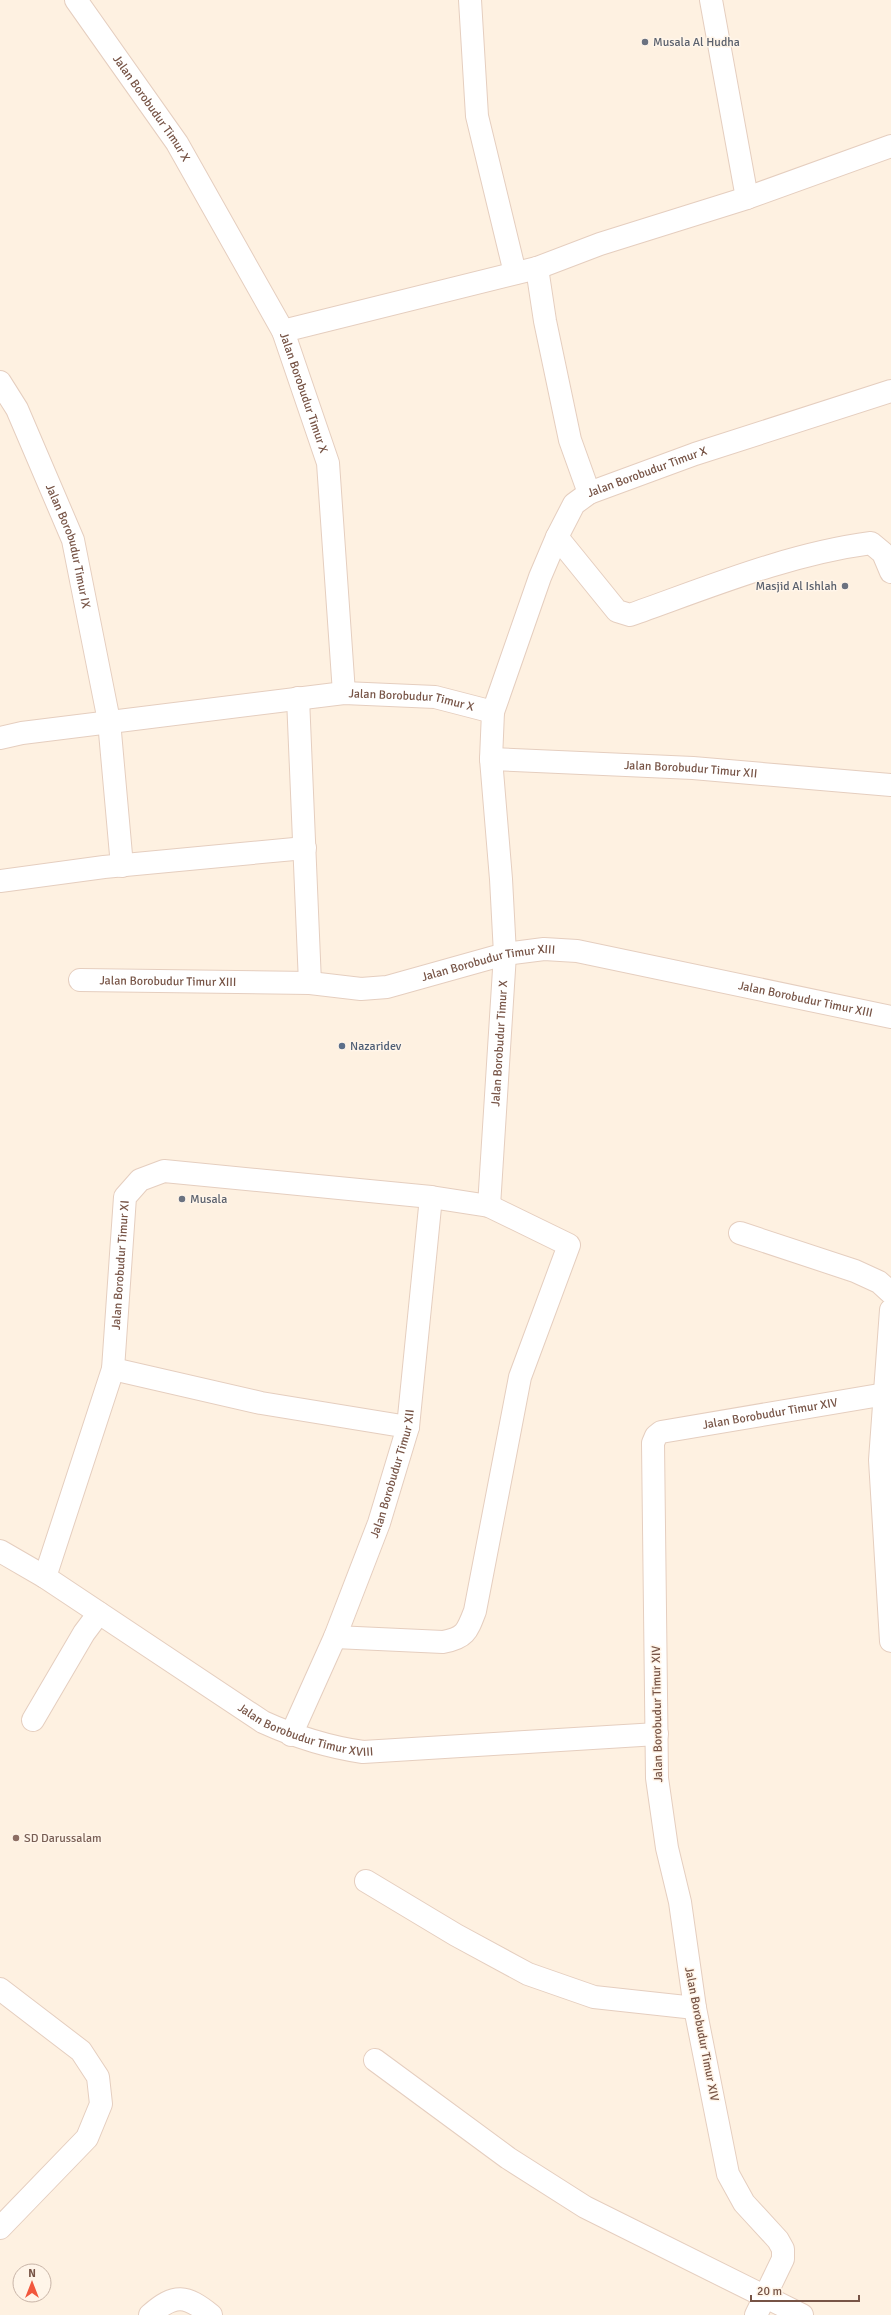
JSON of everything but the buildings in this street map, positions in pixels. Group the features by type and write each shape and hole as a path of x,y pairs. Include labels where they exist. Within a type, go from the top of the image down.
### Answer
{"street":[{"name":"Jalan Borobudur Timur X","path":"76,0 177,143 283,331 328,463 344,692 436,697 493,712"},
{"path":"470,0 477,116 515,274"},
{"path":"711,0 747,198"},
{"path":"283,331 537,268 600,244 747,198 891,146"},
{"path":"537,268 545,321 570,440 589,493"},
{"name":"Jalan Borobudur Timur IX","path":"0,382 17,409 73,540 109,721 122,866"},
{"name":"Jalan Borobudur Timur X","path":"489,1206 505,954 501,879 491,759 493,712 540,577 557,537 574,504 589,493 696,454 891,391"},
{"path":"557,537 617,611 630,615 756,570 837,548 871,543 883,553 891,572"},
{"path":"0,738 22,732 344,692"},
{"path":"298,698 310,983"},
{"name":"Jalan Borobudur Timur XII","path":"491,759 692,768 891,785"},
{"path":"0,881 122,866 305,848"},
{"name":"Jalan Borobudur Timur XIII","path":"80,980 310,983 361,989 387,987 505,954 544,949 577,951 891,1018"},
{"name":"Jalan Borobudur Timur XI","path":"45,1577 113,1369 125,1197 140,1180 164,1171 431,1197 489,1206 569,1245 520,1377 475,1611 468,1631 456,1640 443,1642 335,1637"},
{"name":"Jalan Borobudur Timur XII","path":"290,1735 335,1637 379,1524 408,1427 431,1197"},
{"path":"740,1233 855,1271 879,1282 891,1293"},
{"path":"891,1310 888,1394 880,1460 891,1641"},
{"path":"113,1369 261,1403 408,1427"},
{"name":"Jalan Borobudur Timur XIV","path":"761,2307 783,2259 783,2249 778,2240 744,2203 728,2174 696,2008 680,1902 667,1848 657,1778 653,1444 656,1436 661,1432 888,1394"},
{"name":"Jalan Borobudur Timur XVIII","path":"0,1551 45,1577 263,1722 290,1735 330,1747 363,1752 657,1734"},
{"path":"33,1720 84,1633 99,1613"},
{"path":"366,1881 456,1935 528,1974 594,1997 696,2008"},
{"path":"0,1989 81,2051 98,2077 102,2104 86,2138 0,2228"},
{"path":"375,2060 508,2158 585,2207 761,2307 802,2315"},
{"path":"150,2315 162,2305 173,2299 186,2298 211,2315"}],"place":[{"name":"Musala Al Hudha","path":"645,42"},
{"name":"Masjid Al Ishlah","path":"845,586"},
{"name":"Nazaridev","path":"342,1046"},
{"name":"Musala","path":"182,1199"},
{"name":"SD Darussalam","path":"16,1838"}]}
